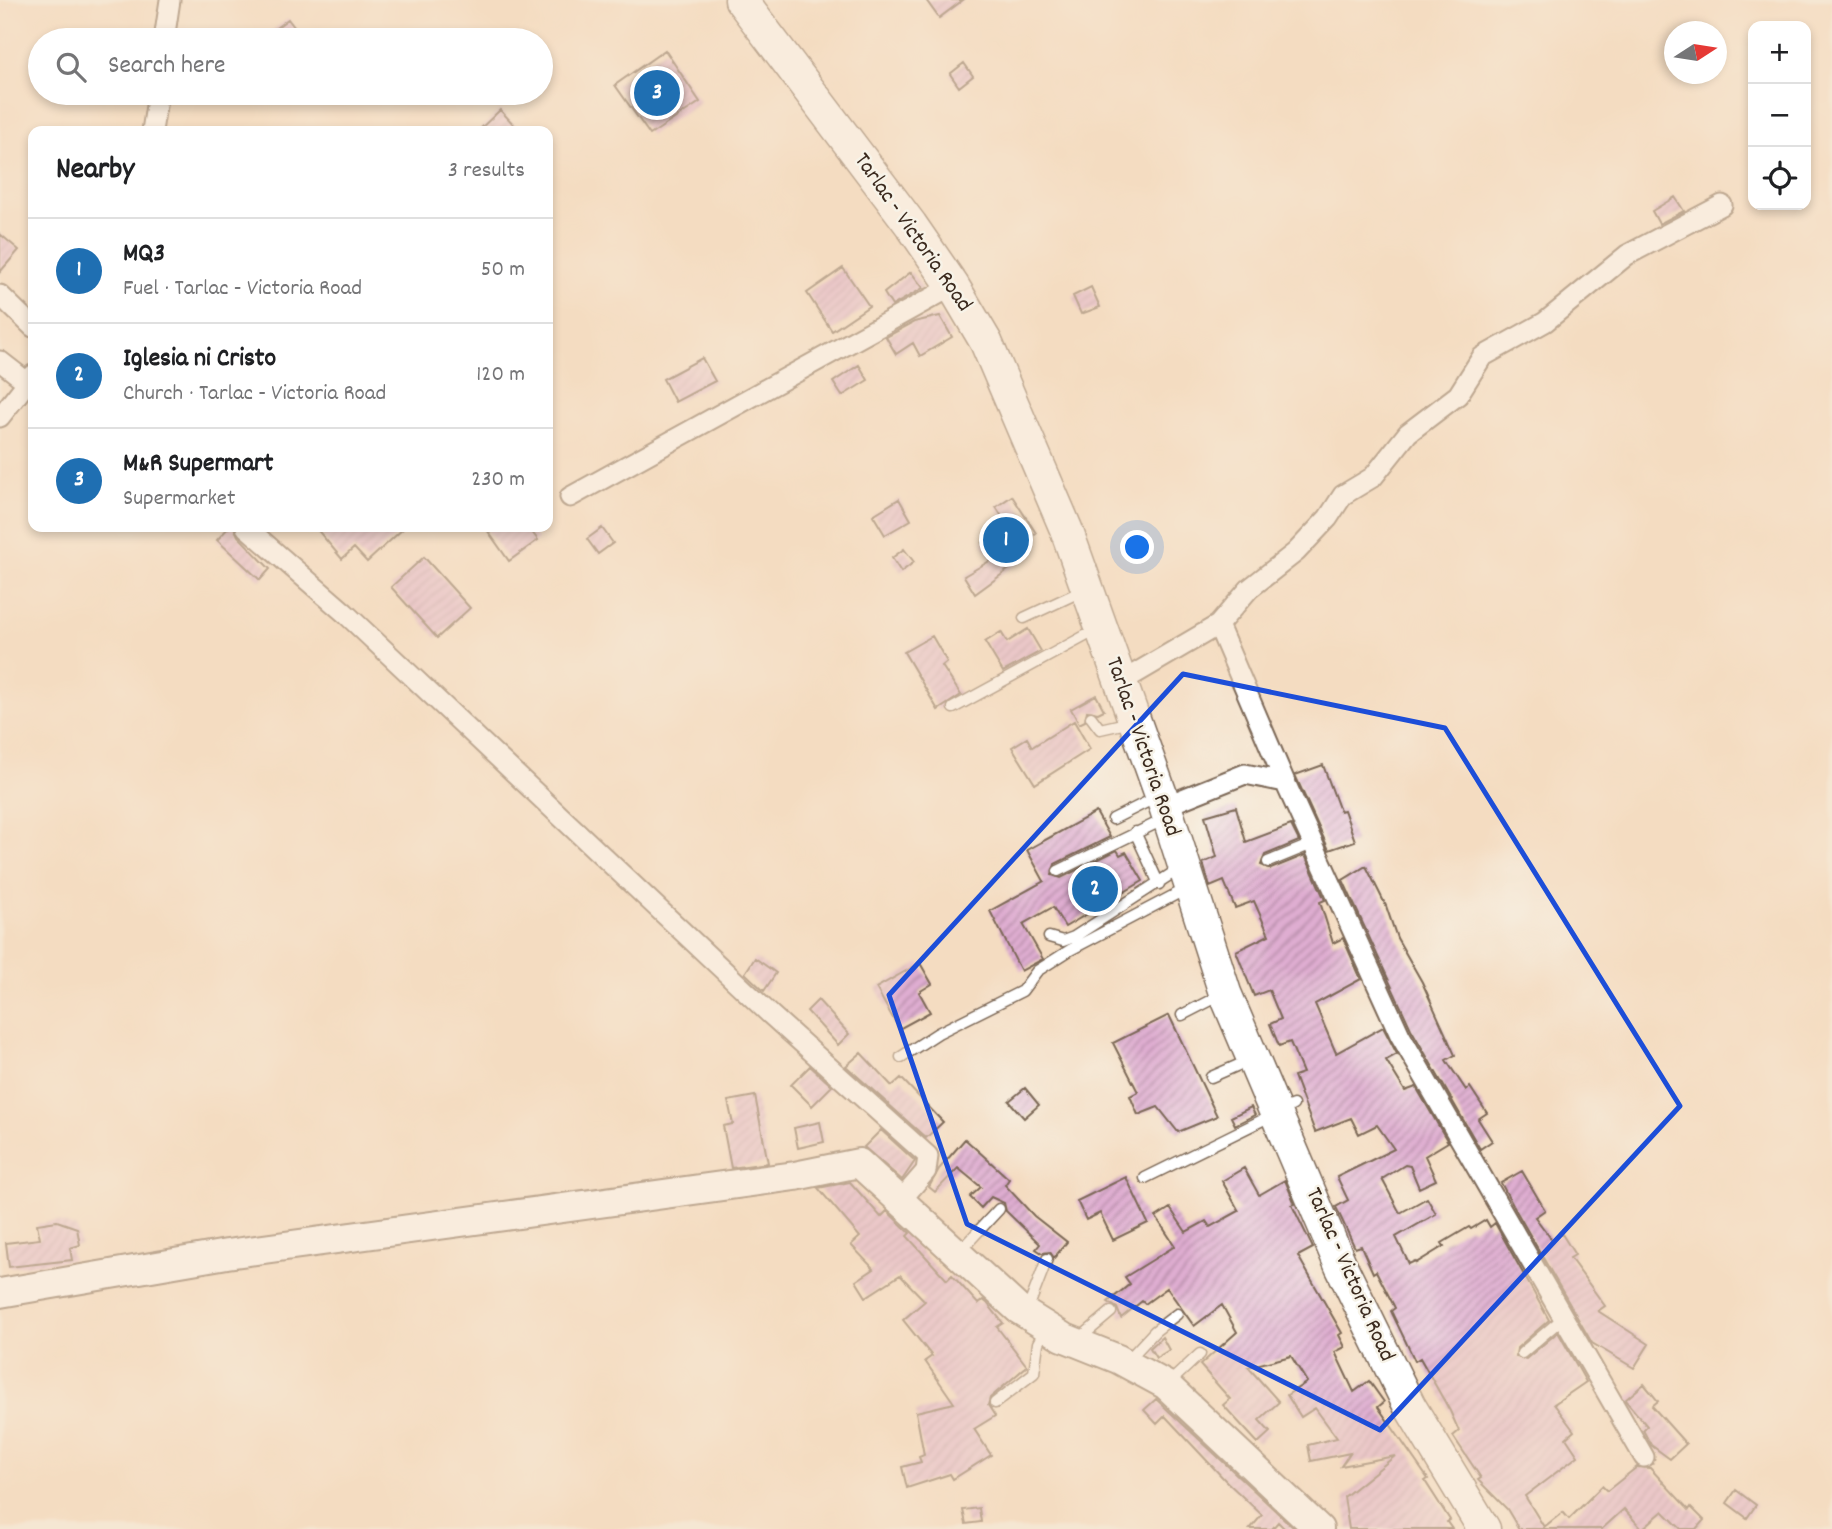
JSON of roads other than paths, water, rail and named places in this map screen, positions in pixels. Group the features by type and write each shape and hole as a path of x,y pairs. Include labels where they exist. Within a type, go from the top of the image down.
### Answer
{"main road":[{"name":"Tarlac - Victoria Road","path":"741,0 953,286 986,342 1066,529 1135,721 1164,807 1177,879 1254,1058 1285,1109 1341,1266 1409,1405 1484,1529"}],"street":[{"path":"166,28 170,0"},
{"path":"153,126 156,105"},
{"path":"1121,682 1218,625 1249,589 1296,552 1328,518 1343,495 1373,477 1408,433 1458,395 1482,357 1545,322 1626,255 1722,205"},
{"path":"570,497 953,286"},
{"path":"0,295 28,322"},
{"path":"0,361 28,378"},
{"path":"0,417 28,382"},
{"path":"252,532 345,613 753,998 928,1156 926,1171 901,1200"},
{"path":"1218,625 1312,844 1400,1035 1644,1457"},
{"path":"1164,807 1245,774 1285,782"},
{"path":"0,1293 227,1254 795,1176 852,1163 865,1165 957,1253 1036,1321 1166,1385 1319,1529"}],"lane":[{"path":"1024,618 1087,589"},
{"path":"953,708 1101,628"},
{"path":"1091,717 1100,729 1105,730 1135,721"},
{"path":"1113,819 1164,807"},
{"path":"1058,871 1135,832 1164,807"},
{"path":"1135,832 1177,879"},
{"path":"1268,862 1312,844"},
{"path":"1049,937 1057,941 1074,937 1177,879"},
{"path":"901,1057 938,1033 1021,991 1037,971 1177,879"},
{"path":"1182,1015 1225,993"},
{"path":"1211,1077 1254,1058"},
{"path":"1145,1178 1285,1109"},
{"path":"957,1253 999,1209"},
{"path":"995,1403 1034,1373 1038,1343 1036,1321 1047,1259"},
{"path":"1076,1342 1111,1312"},
{"path":"1125,1363 1155,1331 1177,1314"},
{"path":"1522,1353 1563,1318"},
{"path":"1166,1385 1200,1354"}],"place":[{"name":"M&R Supermart","path":"657,93"},
{"name":"MQ3","path":"1006,540"},
{"name":"Iglesia ni Cristo","path":"1095,889"}]}
